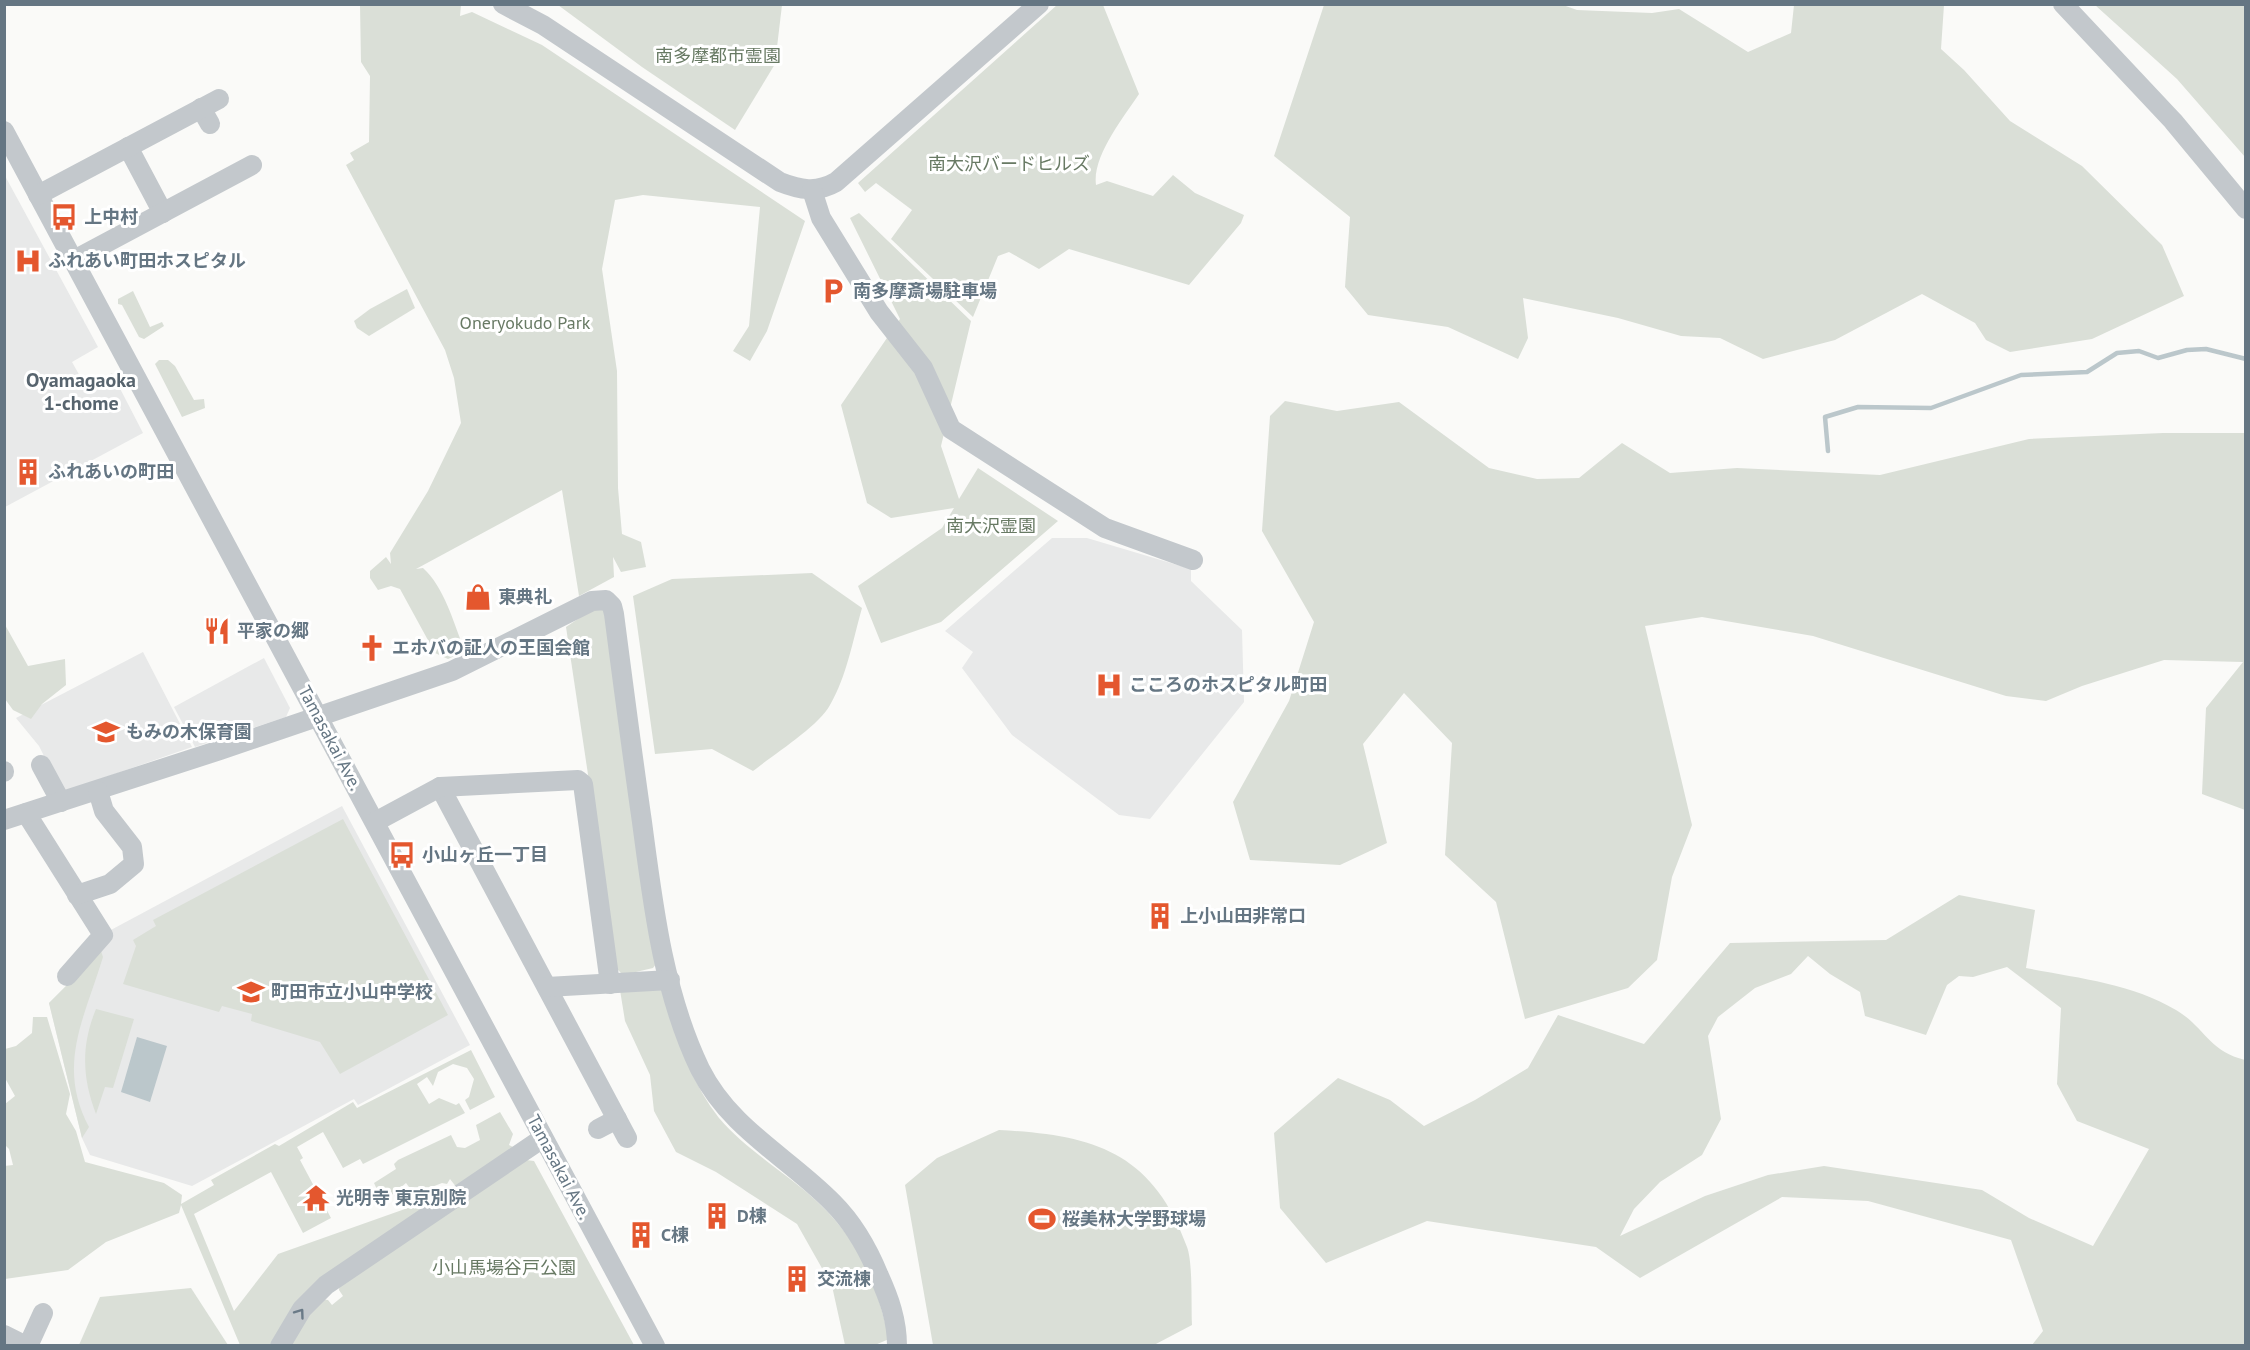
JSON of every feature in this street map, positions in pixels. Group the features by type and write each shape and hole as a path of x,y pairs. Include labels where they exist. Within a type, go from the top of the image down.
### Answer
{"street":[{"path":"503,4 543,25 780,182 795,188 812,190 824,189 843,176 1039,4"},
{"path":"2063,4 2157,103 2246,209"},
{"path":"38,195 128,147 206,116 219,99"},
{"name":"Tamasakai Ave.","path":"4,131 655,1346"},
{"path":"128,147 163,213"},
{"path":"74,260 163,213 239,165"},
{"path":"812,190 821,218 879,312 923,368 951,429 1105,528 1193,560"},
{"path":"4,820 98,791 452,672 592,601 606,600 613,610 652,901 670,980 693,1053 724,1107 753,1137 823,1193 855,1230 888,1295 895,1322 897,1346"},
{"path":"41,765 61,802"},
{"path":"375,822 440,787 578,780 583,784 610,984"},
{"path":"440,787 627,1138"},
{"path":"77,894 110,884 134,864 132,847 104,811 98,791"},
{"path":"26,813 103,935 67,976"},
{"path":"547,987 670,980"},
{"path":"598,1129 617,1119"},
{"path":"280,1346 302,1309 330,1292 543,1138"},
{"path":"4,1335 27,1346 43,1312"}],"shaded area":[{"name":"ふれあい町田ホスピタル","path":"4,174 98,347 72,362 86,387 112,373 143,433 5,507"},
{"name":"こころのホスピタル町田","path":"1052,538 1087,538 1191,569 1191,581 1242,630 1244,702 1150,819 1119,815 1012,735 962,668 973,652 945,631"},
{"name":"もみの木保育園","path":"143,652 192,747 66,791 61,790 39,746 16,718"},
{"path":"264,658 290,708 286,717 195,747 174,707"},
{"name":"町田市立小山中学校","path":"342,806 470,1045 358,1105 354,1099 192,1186 90,1155 82,1138 49,1003 72,980 109,931"},
{"path":"137,1037 167,1046 150,1102 121,1092"}],"green space":[{"name":"Oneryokudo Park","path":"360,5 461,5 460,16 472,12 542,45 805,221 767,331 750,361 733,351 749,326 760,207 643,195 615,200 602,269 617,371 618,488 622,534 641,542 646,567 621,572 613,557 614,577 579,596 562,490 416,569 423,568 437,585 463,646 461,653 448,659 435,653 400,589 391,586 378,590 370,578 370,571 386,557 391,564 390,553 428,491 461,423 454,378 445,350 346,165 354,160 350,153 369,142 370,76 361,62"},
{"name":"南多摩都市霊園","path":"558,5 782,5 775,64 735,130 642,67"},
{"name":"南大沢バードヒルズ","path":"1057,5 1103,5 1139,94 1110,137 1099,162 1096,185 1107,181 1153,196 1173,175 1195,193 1244,215 1241,223 1189,285 1069,249 1039,269 1009,252 998,256 973,317 891,239 912,210 876,183 865,192 858,183"},
{"path":"1324,5 1563,5 1577,10 1652,13 1679,9 1748,52 1791,33 1794,5 1944,5 1941,49 1964,70 2010,121 2082,166 2162,245 2184,296 2092,339 2010,352 1986,340 1975,323 1922,294 1835,340 1763,359 1720,338 1681,336 1618,318 1523,298 1528,338 1518,359 1448,327 1368,315 1345,287 1350,217 1274,156"},
{"path":"2095,5 2245,5 2245,157 2177,79"},
{"name":"南大沢霊園","path":"859,213 971,321 941,446 959,499 978,468 1058,521 941,622 881,643 858,586 942,528 954,508 891,518 867,503 841,405 900,319 850,218"},
{"path":"407,289 415,308 369,336 357,328 354,321 370,309"},
{"path":"133,291 150,327 162,322 164,326 144,339 139,337 122,305 118,304 118,299"},
{"path":"159,360 168,360 175,366 194,400 204,399 205,408 182,417 155,364"},
{"path":"1285,401 1337,411 1399,402 1489,468 1537,479 1579,478 1622,443 1670,473 1737,468 1880,475 2029,439 2163,433 2245,433 2245,810 2202,794 2206,708 2243,662 2164,660 2082,686 2046,701 2006,696 1813,636 1702,617 1645,626 1692,825 1672,877 1657,960 1628,988 1525,1019 1496,902 1445,855 1452,743 1404,693 1363,744 1387,843 1340,865 1250,860 1233,802 1289,701 1314,622 1262,531 1270,416"},
{"path":"812,573 862,608 841,682 824,713 806,731 753,771 712,749 655,754 633,596 672,579"},
{"path":"597,606 608,611 656,964 653,968 623,975 617,969 566,627"},
{"path":"4,623 28,666 65,659 66,685 42,704 31,719 13,710 5,699"},
{"path":"343,819 448,1015 340,1074 320,1042 251,1021 252,1014 222,1006 219,1012 123,984 136,946 133,940 156,926 153,920"},
{"path":"1959,895 2035,910 2026,968 2122,987 2141,993 2176,1010 2223,1051 2245,1060 2245,1345 2032,1345 2043,1331 2011,1240 1868,1201 1782,1197 1640,1278 1596,1247 1427,1221 1326,1263 1280,1208 1274,1133 1338,1078 1390,1100 1424,1126 1475,1100 1528,1068 1558,1015 1644,1044 1730,943 1886,940","holes":["1808,956 1830,974 1860,992 1865,1016 1926,1035 1947,985 1959,976 1973,977 2007,967 2061,1008 2057,1084 2077,1121 2149,1149 2093,1246 2029,1218 1982,1190 1824,1166 1768,1175 1705,1196 1620,1236 1634,1209 1660,1182 1702,1155 1721,1119 1708,1036 1718,1017 1755,988 1791,974"]},
{"path":"101,951 103,957 82,1021 74,1062 79,1104 89,1127 82,1138 49,1003"},
{"path":"660,985 684,1054 708,1103 737,1137 818,1202 848,1236 859,1254 876,1293 889,1339 875,1345 845,1345 832,1286 797,1224 716,1172 676,1152 654,1111 650,1075 625,1021 620,990"},
{"path":"96,1009 134,1019 113,1088 105,1087 96,1114 88,1087 85,1062 88,1036"},
{"path":"33,1017 47,1017 70,1094 66,1114 76,1131 85,1162 164,1183 182,1195 181,1204 214,1185 211,1180 275,1144 279,1146 353,1102 357,1108 471,1050 495,1097 470,1110 465,1100 469,1097 474,1079 467,1068 453,1064 438,1072 433,1086 427,1077 417,1084 429,1104 439,1098 456,1105 459,1103 465,1113 363,1164 360,1159 343,1168 323,1132 297,1147 303,1158 300,1160 331,1218 303,1233 271,1172 194,1214 234,1311 278,1254 436,1198 438,1201 294,1305 270,1345 240,1345 181,1205 179,1213 106,1242 68,1270 5,1279 4,1166 13,1165 9,1149 5,1145 5,1104 15,1096 5,1078 5,1049 16,1046 32,1033"},
{"path":"500,1112 513,1134 509,1145 517,1149 457,1188 450,1179 447,1184 442,1183 396,1201 394,1195 409,1187 406,1183 387,1199 381,1198 374,1183 396,1169 394,1164 398,1160 451,1135 457,1147 465,1148 480,1140 476,1125"},
{"name":"桜美林大学野球場","path":"999,1130 1063,1137 1091,1144 1115,1154 1137,1169 1156,1189 1173,1215 1187,1247 1191,1274 1192,1325 1154,1345 933,1345 905,1185 937,1158"},
{"name":"小山馬場谷戸公園","path":"526,1160 534,1161 634,1345 286,1346 321,1299 328,1300 332,1305 343,1296 339,1290 340,1282"},
{"path":"191,1288 228,1345 79,1345 100,1297"}],"waterway":[{"path":"1828,451 1825,417 1858,407 1931,408 2021,375 2087,372 2117,353 2139,351 2158,358 2187,350 2206,349 2246,359"}],"place":[{"name":"上中村","path":"64,217"},
{"name":"ふれあい町田ホスピタル","path":"28,261"},
{"name":"南多摩斎場駐車場","path":"833,291"},
{"name":"ふれあいの町田","path":"28,472"},
{"name":"東典礼","path":"478,597"},
{"name":"平家の郷","path":"217,631"},
{"name":"エホバの証人の王国会館","path":"372,648"},
{"name":"こころのホスピタル町田","path":"1109,685"},
{"name":"もみの木保育園","path":"106,732"},
{"name":"小山ヶ丘一丁目","path":"402,855"},
{"name":"上小山田非常口","path":"1160,916"},
{"name":"町田市立小山中学校","path":"251,992"},
{"name":"光明寺 東京別院","path":"316,1198"},
{"name":"D棟","path":"717,1216"},
{"name":"桜美林大学野球場","path":"1042,1219"},
{"name":"C棟","path":"641,1235"},
{"name":"交流棟","path":"797,1279"}],"district":[{"name":"Oyamagaoka 1-chome","path":"81,392"}]}
